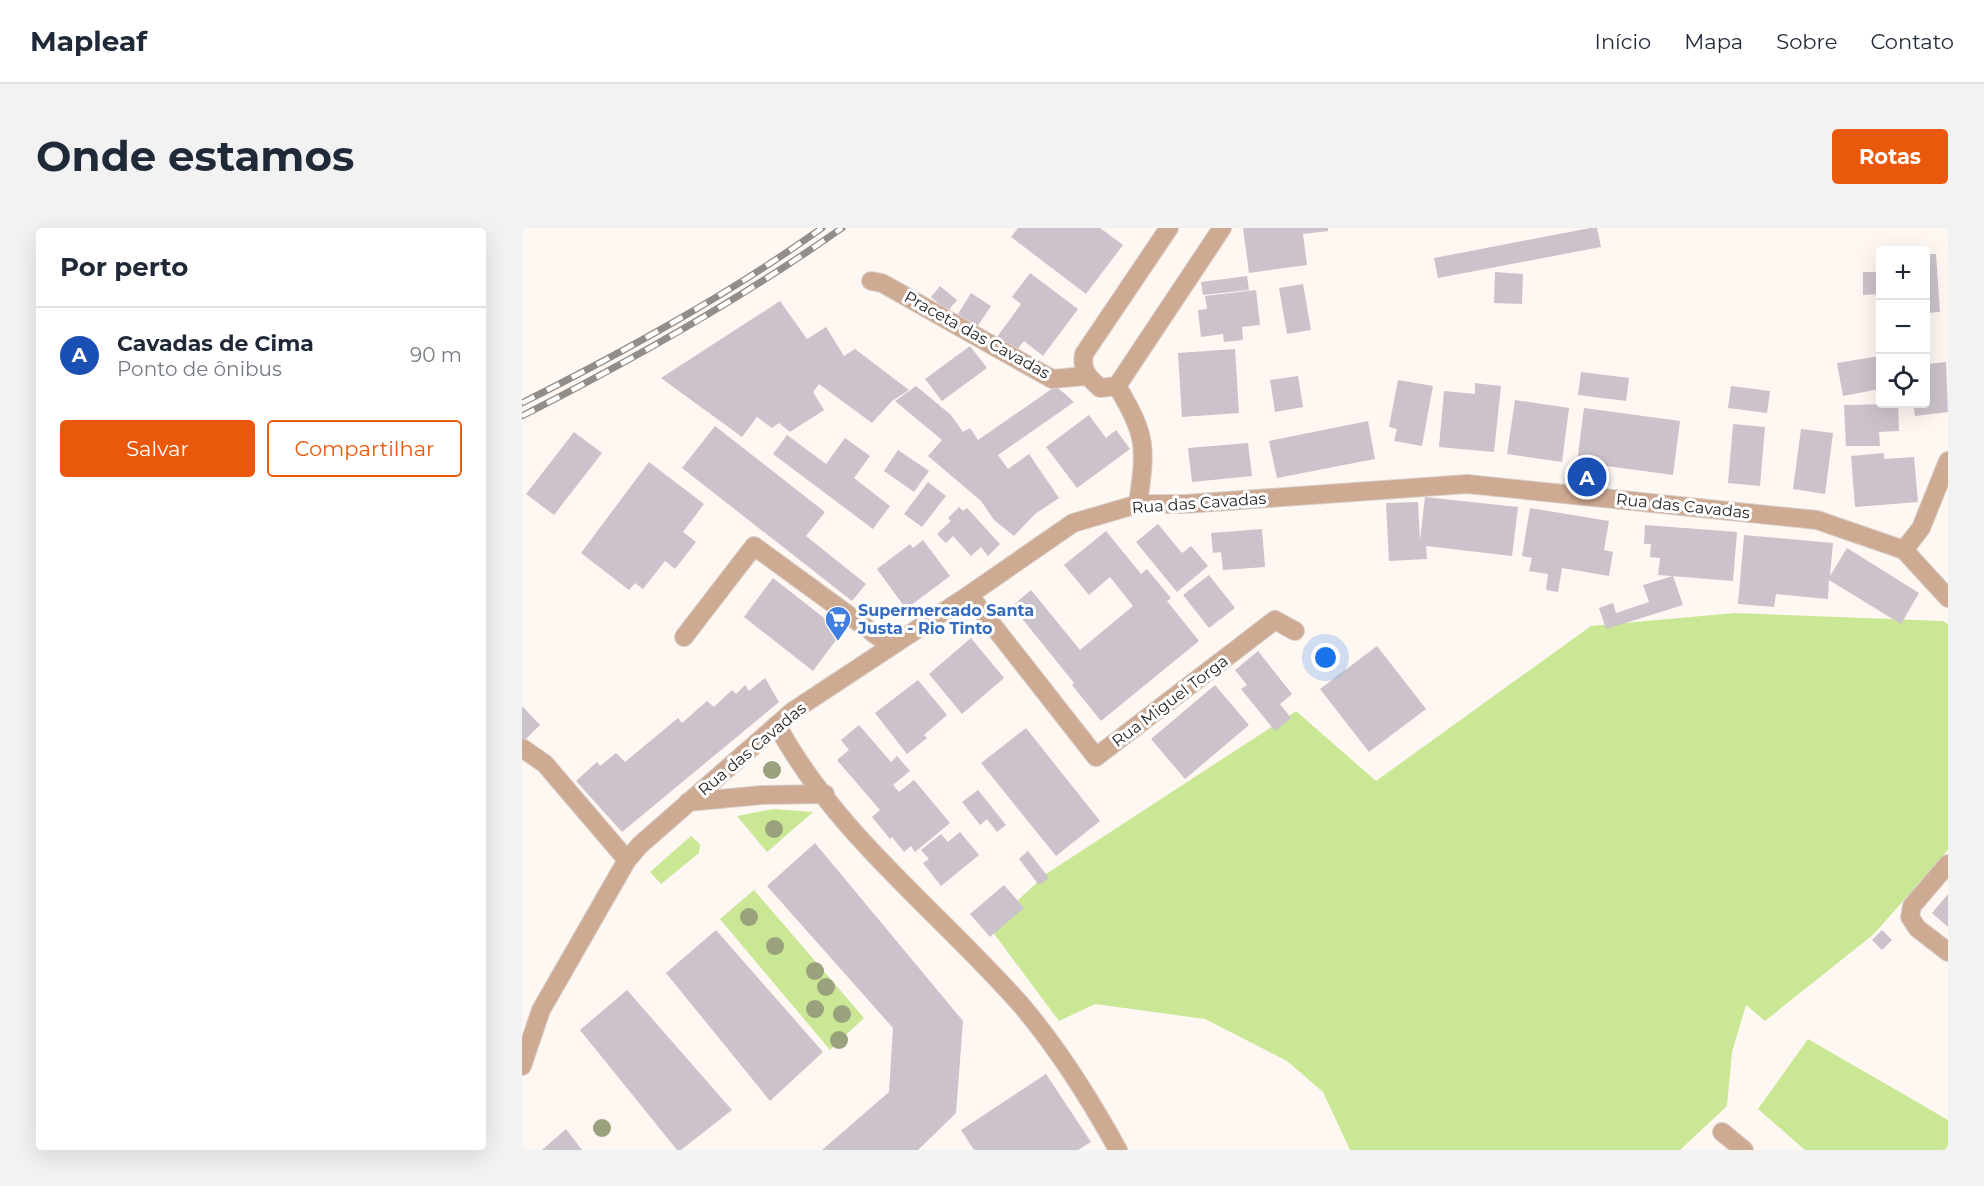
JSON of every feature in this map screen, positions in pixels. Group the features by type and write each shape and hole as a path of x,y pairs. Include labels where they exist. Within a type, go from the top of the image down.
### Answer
{"street":[{"path":"1086,376 1082,366 1084,354 1168,228"},
{"path":"1138,504 1145,453 1137,419 1117,386 1222,228"},
{"name":"Praceta das Cavadas","path":"871,281 882,283 1052,379 1086,376 1100,388 1117,386"},
{"path":"1904,550 1921,528 1948,460"},
{"name":"Rua das Cavadas","path":"522,1066 541,1010 627,860 688,802 793,711 969,595 1072,523 1138,504 1185,504 1467,484 1817,520 1904,550 1948,598"},
{"path":"684,637 754,546 891,646"},
{"name":"Rua Miguel Torga","path":"969,595 1096,757 1275,620 1295,631"},
{"path":"777,725 792,753 866,846 1022,1007 1077,1077 1118,1150"},
{"path":"522,748 545,764 627,860"},
{"path":"688,802 762,795 825,794"},
{"path":"1948,864 1912,906 1910,917 1917,928 1948,952"},
{"path":"1722,1132 1744,1150"}],"green space":[{"path":"1735,613 1943,621 1948,624 1948,850 1874,934 1765,1021 1746,1005 1732,1052 1727,1106 1680,1150 1350,1150 1323,1092 1287,1061 1205,1019 1095,1004 1059,1021 989,927 1046,874 1296,711 1376,781 1591,626"},
{"path":"773,809 813,812 767,852 737,816"},
{"path":"691,836 700,844 699,853 661,884 650,872"},
{"path":"754,890 864,1018 830,1050 720,919"},
{"path":"1808,1039 1948,1120 1948,1150 1805,1150 1758,1109"}],"building":[{"path":"1018,228 1100,228 1123,245 1086,294 1011,237"},
{"path":"1243,228 1328,228 1328,231 1303,234 1307,265 1249,273"},
{"path":"1597,228 1601,247 1438,278 1434,258"},
{"path":"1930,254 1936,254 1940,312 1930,313"},
{"path":"1495,272 1523,274 1522,304 1494,303"},
{"path":"1863,272 1876,272 1876,294 1863,295"},
{"path":"1030,273 1078,309 1043,356 1024,341 1016,351 997,337 1021,304 1012,297"},
{"path":"1247,276 1249,290 1203,295 1201,282"},
{"path":"1303,284 1311,330 1287,334 1279,288"},
{"path":"940,286 957,300 948,311 931,297"},
{"path":"1256,290 1260,325 1242,327 1243,340 1224,342 1223,334 1201,337 1198,310 1207,309 1205,296"},
{"path":"971,293 991,306 977,327 958,314"},
{"path":"780,301 807,339 826,327 844,356 855,349 909,390 892,401 872,423 819,384 813,392 824,410 790,432 779,423 772,428 757,417 742,437 661,378"},
{"path":"970,346 987,368 942,401 925,379"},
{"path":"1235,349 1239,413 1182,417 1178,353"},
{"path":"1876,357 1876,390 1843,396 1837,363"},
{"path":"1946,362 1948,412 1915,416 1914,408 1930,408 1930,364"},
{"path":"1581,372 1629,378 1626,401 1578,395"},
{"path":"1298,376 1303,407 1275,412 1270,380"},
{"path":"1398,380 1433,386 1422,446 1394,441 1397,429 1389,427"},
{"path":"1475,383 1501,386 1494,452 1439,447 1444,391 1475,394"},
{"path":"916,386 951,415 963,432 970,428 978,440 1056,386 1074,402 998,455 1008,469 1029,454 1059,498 1035,514 1014,536 994,520 981,501 928,456 942,440 895,401"},
{"path":"1731,386 1770,391 1767,413 1728,408"},
{"path":"1515,400 1569,408 1562,462 1507,454"},
{"path":"1876,404 1876,408 1898,408 1899,431 1879,432 1880,446 1846,446 1844,405"},
{"path":"1584,408 1680,421 1673,475 1577,462"},
{"path":"1089,415 1106,438 1116,430 1130,449 1077,488 1046,447"},
{"path":"1368,421 1375,459 1277,478 1269,441"},
{"path":"1733,424 1765,427 1760,486 1728,483"},
{"path":"715,426 825,512 806,536 866,584 852,601 682,468"},
{"path":"1801,429 1833,433 1825,494 1793,489"},
{"path":"574,432 602,453 554,515 526,494"},
{"path":"787,435 826,464 845,438 870,456 854,478 890,506 873,529 773,454"},
{"path":"1248,443 1252,476 1192,482 1188,448"},
{"path":"898,450 929,471 914,492 884,471"},
{"path":"1884,453 1884,459 1914,457 1918,502 1855,507 1851,456"},
{"path":"649,462 704,504 683,532 696,542 675,569 665,561 643,589 635,583 629,590 581,553"},
{"path":"928,482 946,496 922,527 904,514"},
{"path":"1425,497 1518,507 1512,556 1426,546 1427,559 1389,561 1386,503 1418,502 1420,540"},
{"path":"959,507 963,511 967,508 1000,544 988,556 981,547 971,556 953,536 946,543 937,534 951,521 948,518"},
{"path":"1530,508 1609,521 1604,550 1613,552 1609,576 1562,568 1558,592 1546,590 1548,574 1529,571 1532,558 1522,556"},
{"path":"1158,524 1182,553 1191,546 1208,566 1177,592 1136,542"},
{"path":"1645,525 1737,532 1733,581 1658,575 1660,558 1650,557 1651,544 1644,544"},
{"path":"1262,529 1265,567 1223,570 1221,552 1213,553 1211,533"},
{"path":"1106,531 1141,574 1147,569 1171,598 1167,601 1199,641 1101,721 1072,685 1074,683 1012,606 1031,590 1080,650 1133,606 1110,577 1089,595 1064,565"},
{"path":"1744,535 1833,543 1830,576 1847,548 1919,593 1901,624 1829,580 1828,599 1776,594 1774,607 1738,604"},
{"path":"923,540 950,576 906,609 877,569 910,544 913,548"},
{"path":"1209,575 1235,608 1209,628 1183,595"},
{"path":"1673,576 1683,605 1606,629 1599,608 1613,603 1616,613 1649,602 1643,585"},
{"path":"773,578 842,632 813,671 744,617"},
{"path":"971,638 1004,678 962,714 929,674"},
{"path":"1377,646 1426,709 1369,752 1320,689"},
{"path":"1258,651 1292,694 1280,704 1291,718 1275,731 1241,689 1247,685 1235,670"},
{"path":"765,678 779,702 622,832 576,781 597,762 600,766 616,753 625,762 678,718 682,723 707,701 714,707 732,690 736,694 745,685 749,691"},
{"path":"918,680 947,715 924,735 927,738 907,754 875,713"},
{"path":"1215,685 1249,725 1185,779 1151,739"},
{"path":"522,706 540,725 523,742 522,741"},
{"path":"859,725 891,762 897,756 910,771 893,785 899,792 914,780 950,823 915,852 911,846 904,852 892,837 890,839 872,817 880,810 837,760 849,750 841,740"},
{"path":"1026,728 1100,821 1056,856 981,763"},
{"path":"978,790 1006,825 997,832 987,819 980,825 962,802"},
{"path":"960,832 979,855 941,886 923,863 929,859 921,850 941,834 948,842"},
{"path":"815,843 963,1021 956,1113 918,1150 822,1150 889,1092 893,1028 767,886"},
{"path":"1028,851 1049,878 1039,885 1019,859"},
{"path":"1004,885 1024,908 990,937 970,914"},
{"path":"1948,894 1948,927 1932,913"},
{"path":"716,930 823,1052 770,1101 666,973"},
{"path":"1882,930 1892,940 1882,950 1872,940"},
{"path":"627,990 732,1110 681,1150 677,1150 580,1030"},
{"path":"1046,1074 1091,1142 1078,1150 974,1150 961,1130"},
{"path":"566,1129 582,1150 542,1150"}],"railway":[{"path":"522,403 713,299 822,228"},
{"path":"522,416 685,328 842,228"}],"place":[{"name":"Cavadas de Cima","path":"1587,477"},
{"name":"Supermercado Santa Justa - Rio Tinto","path":"838,642"}]}
